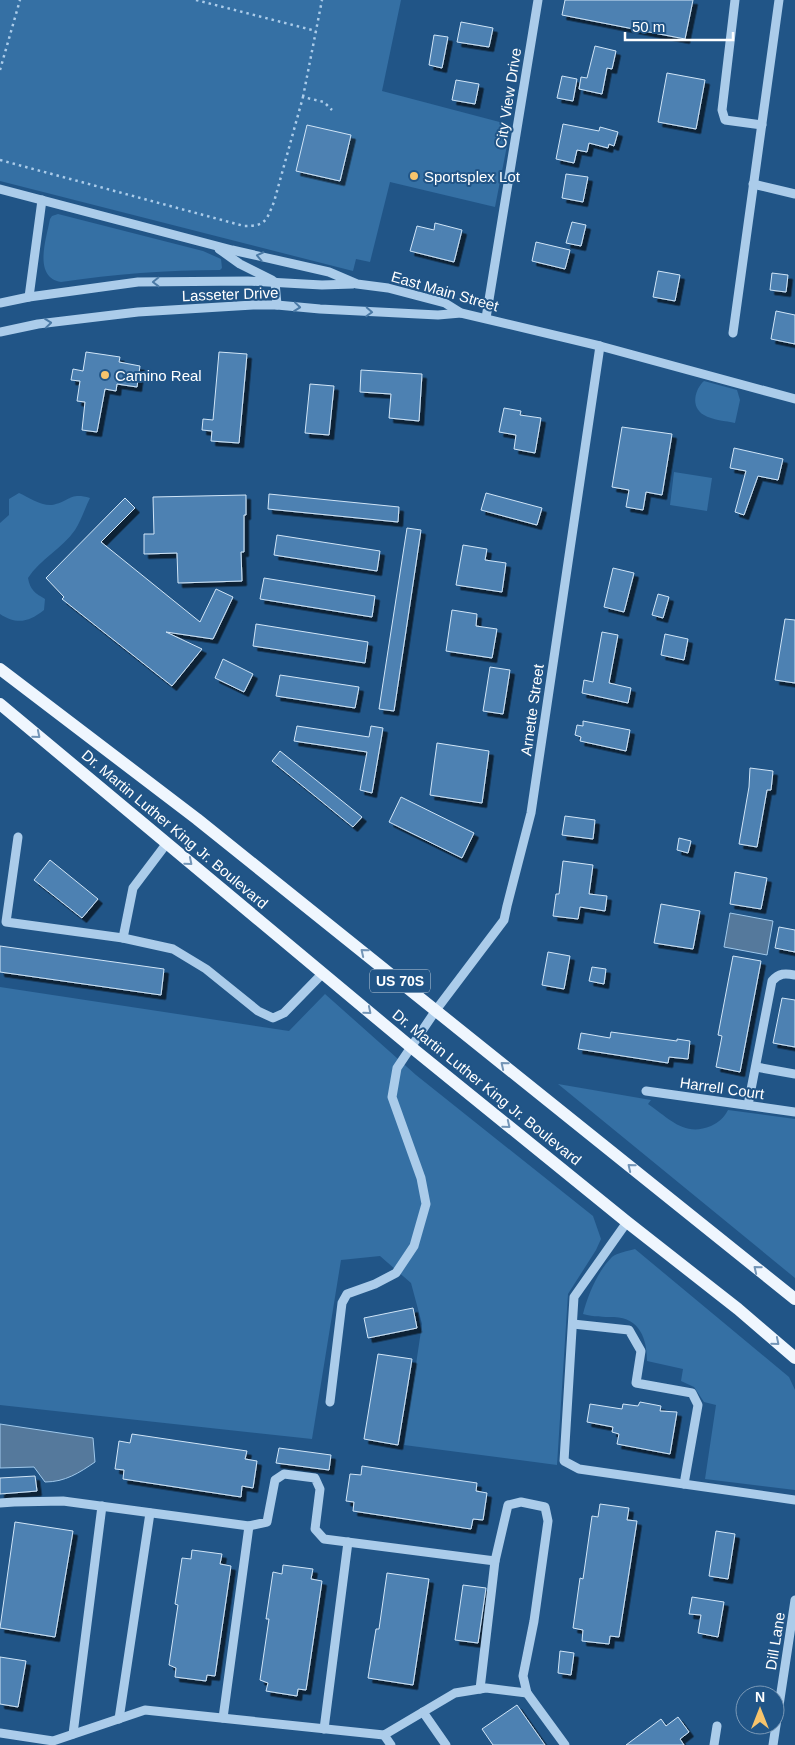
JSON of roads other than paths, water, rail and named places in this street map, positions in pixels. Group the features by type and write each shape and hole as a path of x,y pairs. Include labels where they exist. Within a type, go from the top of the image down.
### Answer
{"main road":[{"name":"Dr. Martin Luther King Jr. Boulevard","path":"0,669 196,819 795,1299"},
{"name":"Dr. Martin Luther King Jr. Boulevard","path":"0,704 411,1047 738,1309 795,1358"}],"street":[{"name":"City View Drive","path":"486,318 538,0"},
{"path":"734,0 722,110 725,120 762,125"},
{"path":"733,333 778,0"},
{"path":"753,184 795,194"},
{"name":"East Main Street","path":"0,189 213,245 329,272 357,284 388,288 446,303 461,313 600,346 795,399"},
{"path":"29,297 42,200"},
{"path":"213,245 240,264 274,282 277,305"},
{"name":"Lasseter Drive","path":"0,303 29,297 138,282 357,284"},
{"name":"Lasseter Drive","path":"0,332 38,324 138,312 277,305 397,314 438,315 461,313"},
{"name":"Arnette Street","path":"330,1402 342,1303 347,1294 375,1284 396,1273 414,1246 426,1204 421,1178 392,1097 397,1068 436,1010 504,920 531,813 600,346"},
{"path":"18,837 6,922 123,938 173,949 206,969 258,1011 273,1018 284,1012 323,973"},
{"path":"123,938 133,888 166,843"},
{"path":"748,1105 772,981 777,975 785,973 795,975"},
{"path":"756,1067 795,1074"},
{"name":"Harrell Court","path":"646,1092 795,1112"},
{"path":"628,1222 574,1297 564,1461 579,1469 795,1500"},
{"path":"572,1324 629,1330 640,1352 636,1383 692,1393 698,1405 684,1484"},
{"path":"0,1504 63,1501 249,1526 267,1522 276,1480 284,1474 315,1478 320,1489 315,1529 324,1539 495,1561"},
{"path":"480,1689 495,1561 508,1505 521,1502 545,1507 548,1521 534,1622 523,1676 528,1693 565,1745"},
{"path":"73,1734 102,1506"},
{"path":"119,1719 150,1513"},
{"path":"223,1718 249,1526"},
{"path":"324,1729 348,1542"},
{"name":"Dill Lane","path":"773,1745 795,1600"},
{"path":"0,1733 53,1741 145,1710 384,1735 455,1692 486,1688 528,1693"},
{"path":"423,1712 446,1745"},
{"path":"714,1745 717,1726"},
{"path":"384,1735 391,1745"}],"place":[{"name":"Sportsplex Lot","path":"414,176"},
{"name":"Camino Real","path":"105,375"}]}
